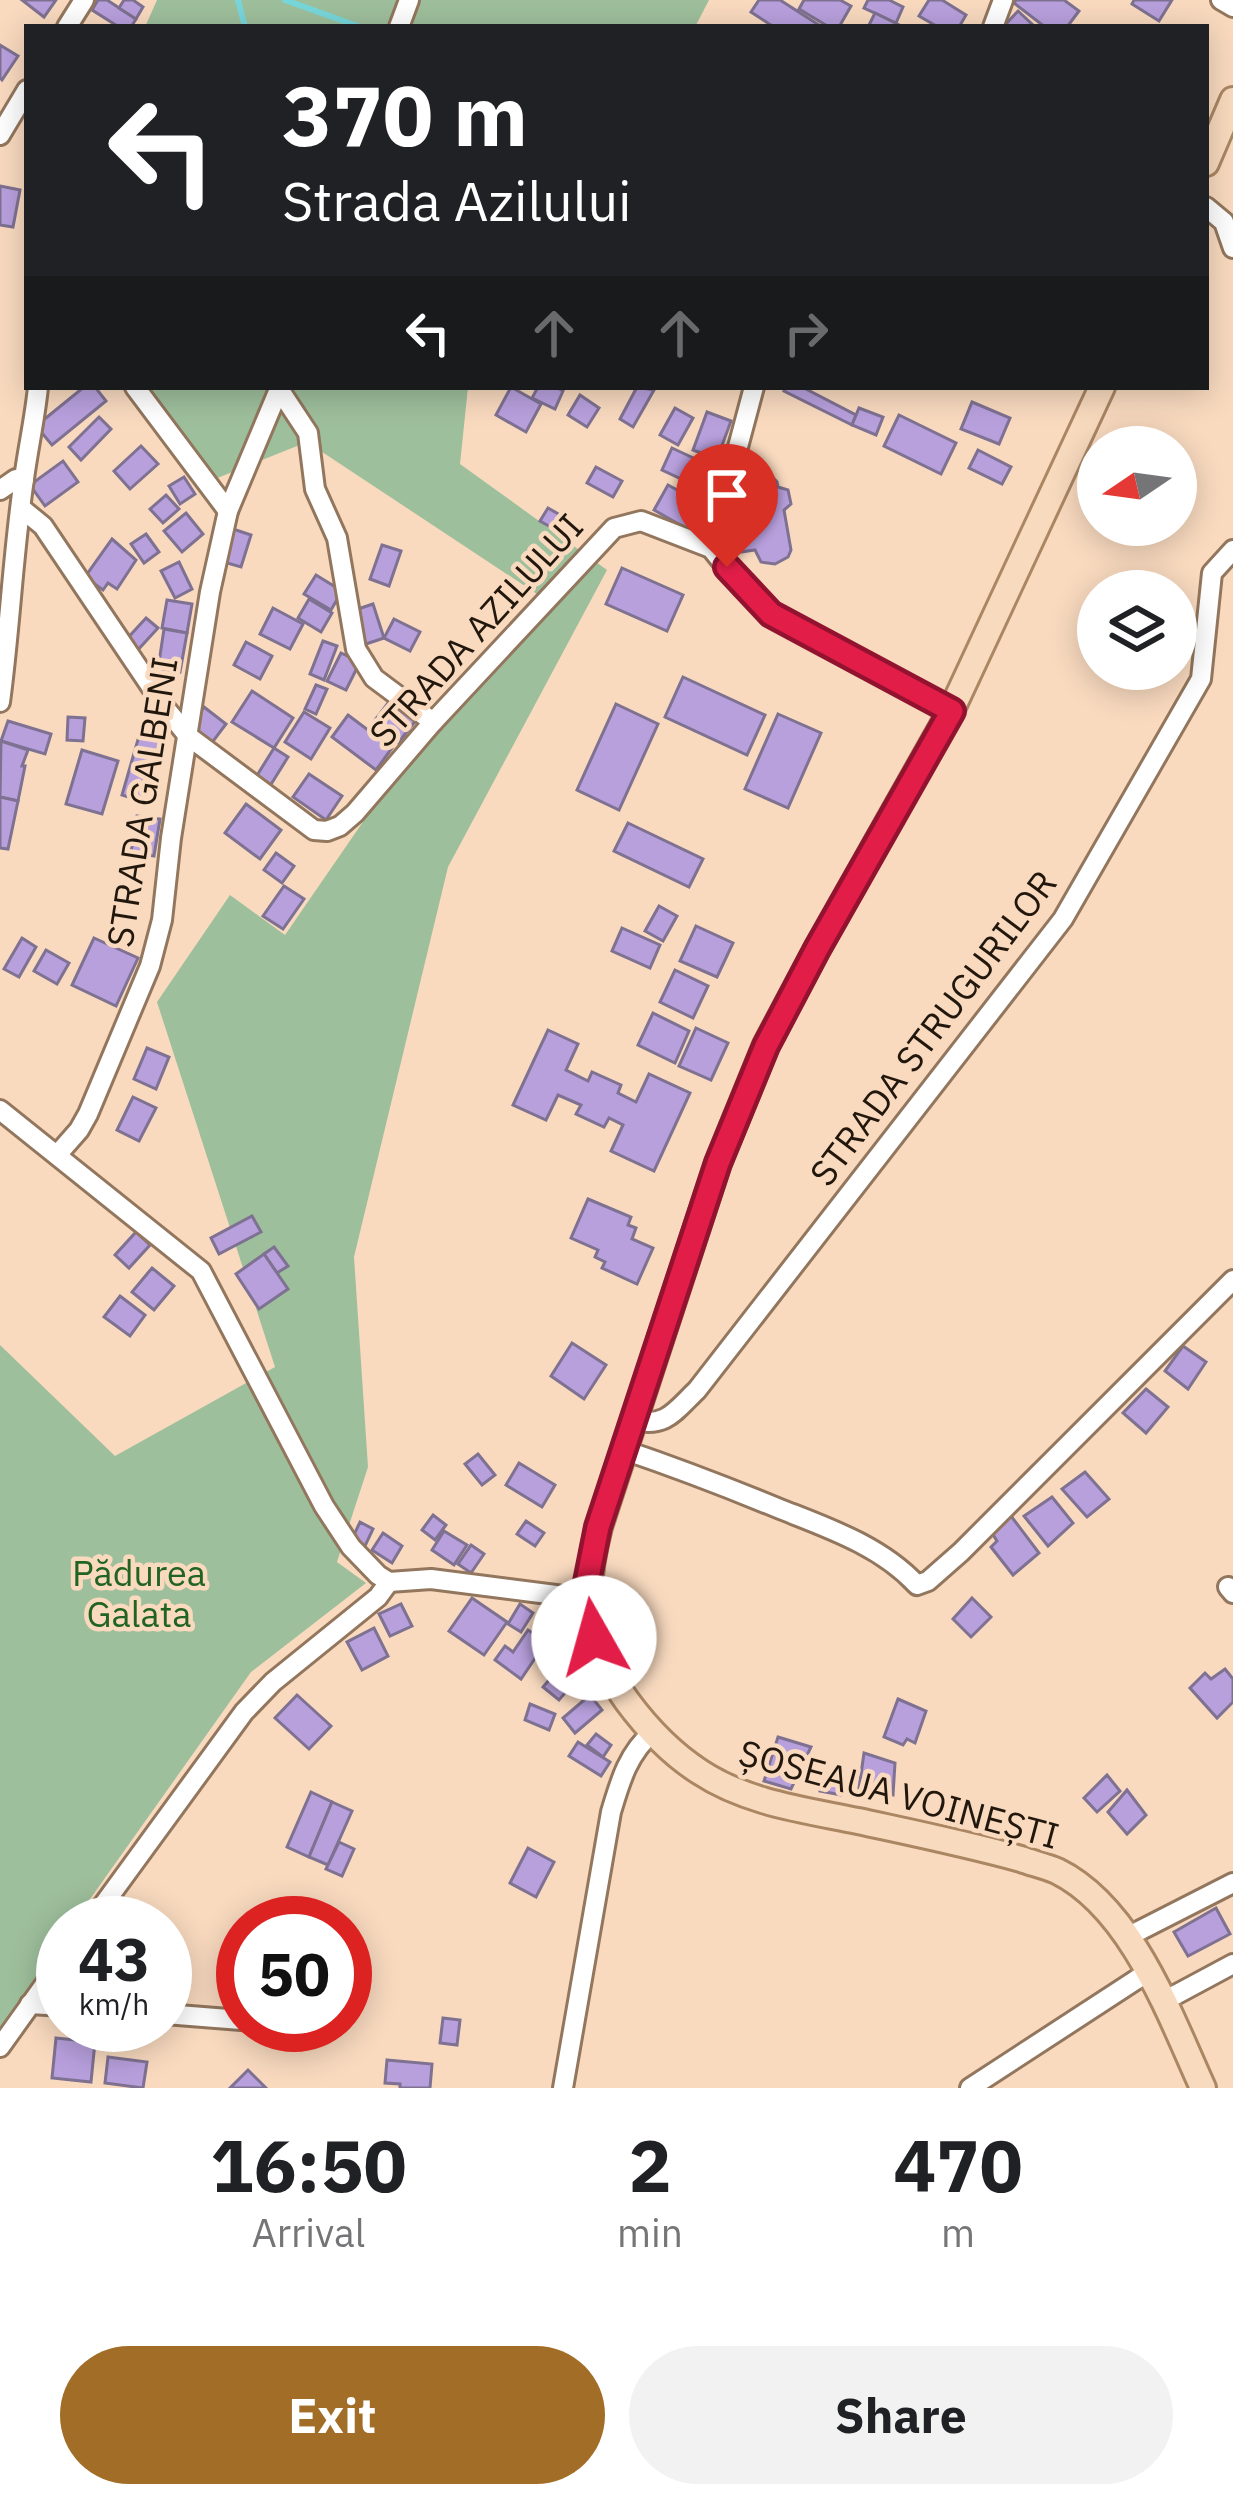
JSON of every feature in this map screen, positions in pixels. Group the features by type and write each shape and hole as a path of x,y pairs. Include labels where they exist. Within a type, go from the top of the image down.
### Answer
{"main road":[{"path":"1209,157 1233,100"},
{"name":"ȘOSEAUA VOINEȘTI","path":"1101,390 952,711 766,1046 718,1163 624,1450 589,1565 587,1599 604,1665 635,1712 702,1774 759,1799 989,1850 1057,1871 1085,1890 1127,1937 1148,1972 1203,2088"}],"street":[{"path":"1221,0 1233,7"},
{"path":"0,135 21,114"},
{"path":"1209,210 1223,223 1233,248"},
{"path":"0,702 38,390"},
{"path":"137,390 228,511"},
{"name":"STRADA GALBENI","path":"57,1155 88,1114 150,966 162,920 210,592 228,511 279,390"},
{"path":"281,390 308,433 315,489 338,538 356,649 374,678 434,722"},
{"path":"711,548 753,390"},
{"path":"0,490 16,479 24,480"},
{"path":"21,508 43,526 188,736"},
{"name":"STRADA AZILULUI","path":"188,736 314,830 327,831 356,813 614,528 641,521 711,548 771,614 952,711"},
{"name":"STRADA STRUGURILOR","path":"634,1420 652,1424 668,1418 697,1390 1064,919 1201,679 1212,573 1233,550"},
{"path":"0,1111 201,1271 324,1505 350,1547 378,1575 389,1582 430,1579 587,1599"},
{"path":"624,1450 860,1542 917,1585 961,1552 1233,1280"},
{"path":"109,1896 244,1712 273,1682 378,1597 389,1582"},
{"path":"563,2088 611,1812 622,1776 640,1743 653,1732"},
{"path":"1127,1937 1233,1883"},
{"path":"1164,2001 1233,1964"},
{"path":"970,2088 1148,1972"},
{"path":"0,2047 36,1996"},
{"path":"30,2004 36,2004"}],"green space":[{"path":"157,0 709,0 697,24 146,24"},
{"name":"Pădurea Galata","path":"141,390 468,390 460,464 607,570 448,867 354,1257 368,1467 337,1562 366,1583 251,1672 92,1896 36,1896 36,1977 0,2028 0,1345 115,1456 275,1367 157,1002 230,895 285,935 418,742 537,594 307,442 205,483"}],"building":[{"path":"22,0 56,0 44,17"},
{"path":"98,0 107,0 136,19 133,24 114,24 92,10"},
{"path":"124,0 143,7 136,19 119,8"},
{"path":"759,0 780,0 817,24 769,24 751,12"},
{"path":"804,0 840,0 851,6 841,24 824,24 799,9"},
{"path":"868,0 889,0 903,7 896,23 864,8"},
{"path":"929,0 942,0 966,15 961,24 933,24 919,16"},
{"path":"1064,0 1079,11 1069,24 1041,24 1014,3"},
{"path":"1134,0 1172,0 1159,21 1132,4"},
{"path":"1018,11 1032,24 1006,24"},
{"path":"875,13 897,24 870,24"},
{"path":"0,45 18,56 2,80 0,78"},
{"path":"0,186 20,190 13,227 0,225"},
{"path":"80,390 97,390 106,401 52,445 36,426"},
{"path":"509,390 541,404 526,432 496,415"},
{"path":"536,390 563,391 555,409 532,398"},
{"path":"635,390 654,390 633,427 620,419"},
{"path":"808,390 856,415 852,425 784,391"},
{"path":"580,395 599,408 587,427 568,415"},
{"path":"972,402 1010,418 999,444 961,429"},
{"path":"675,408 693,418 678,445 660,435"},
{"path":"859,408 883,417 876,435 852,425"},
{"path":"707,412 731,421 717,459 693,450"},
{"path":"899,415 956,443 941,474 884,446"},
{"path":"99,417 111,429 81,460 69,447"},
{"path":"141,446 158,464 130,489 114,471"},
{"path":"672,448 719,470 709,492 662,470"},
{"path":"978,450 1011,467 1002,484 969,468"},
{"path":"63,461 78,482 45,506 30,485"},
{"path":"596,467 622,481 613,497 587,483"},
{"path":"769,473 778,487 788,490 791,504 784,510 791,550 775,564 761,562 755,550 741,552 737,528 753,525 741,495 750,490 757,475"},
{"path":"184,477 195,494 180,504 169,486"},
{"path":"668,485 705,505 691,531 654,510"},
{"path":"166,495 179,509 163,523 150,509"},
{"path":"548,508 581,527 573,540 540,521"},
{"path":"186,513 203,534 182,552 164,531"},
{"path":"230,528 251,535 241,567 220,561"},
{"path":"146,534 159,552 144,563 131,544"},
{"path":"112,539 136,560 117,589 108,583 103,590 85,577"},
{"path":"382,545 401,551 389,586 370,579"},
{"path":"179,562 192,589 175,598 161,571"},
{"path":"622,568 683,595 667,631 606,604"},
{"path":"316,575 342,591 331,610 304,594"},
{"path":"309,599 332,613 321,632 298,618"},
{"path":"167,600 192,604 187,633 162,628"},
{"path":"373,604 384,638 363,645 352,611"},
{"path":"273,608 303,624 290,649 260,634"},
{"path":"146,618 158,628 135,653 124,642"},
{"path":"394,619 420,632 410,651 384,638"},
{"path":"164,629 187,633 180,672 158,669"},
{"path":"323,641 337,646 324,680 310,674"},
{"path":"246,642 272,656 260,679 234,665"},
{"path":"341,653 360,662 346,690 327,681"},
{"path":"683,677 765,715 747,755 665,717"},
{"path":"316,685 327,689 316,714 305,709"},
{"path":"252,691 293,718 274,748 232,722"},
{"path":"391,699 417,719 398,743 372,724"},
{"path":"616,704 658,724 619,810 577,790"},
{"path":"204,707 226,724 211,744 189,727"},
{"path":"304,712 330,728 311,759 285,742"},
{"path":"778,714 821,733 788,808 745,789"},
{"path":"348,715 392,748 376,770 332,737"},
{"path":"68,717 85,718 83,741 67,740"},
{"path":"8,721 51,734 45,754 1,741"},
{"path":"139,736 161,742 145,802 122,795"},
{"path":"1,741 28,750 18,801 0,797"},
{"path":"274,748 288,757 270,786 256,777"},
{"path":"82,750 118,761 102,814 66,804"},
{"path":"309,774 342,796 326,820 293,797"},
{"path":"0,797 18,801 8,849 0,848"},
{"path":"246,804 281,830 260,859 225,833"},
{"path":"137,816 160,819 154,856 131,852"},
{"path":"628,823 703,859 689,887 614,851"},
{"path":"276,853 294,866 282,883 264,870"},
{"path":"284,886 304,899 283,929 263,916"},
{"path":"659,906 677,916 663,941 645,931"},
{"path":"696,926 733,943 717,977 680,961"},
{"path":"622,928 660,945 650,968 612,951"},
{"path":"22,938 36,947 19,977 4,969"},
{"path":"94,938 138,958 116,1006 72,985"},
{"path":"46,950 69,963 57,984 34,971"},
{"path":"675,970 708,986 693,1018 660,1002"},
{"path":"653,1013 689,1031 675,1063 638,1045"},
{"path":"696,1028 728,1043 711,1080 679,1066"},
{"path":"548,1030 578,1044 566,1070 588,1081 592,1072 621,1085 618,1093 636,1102 649,1074 690,1093 654,1171 611,1151 623,1125 609,1118 604,1127 576,1114 581,1105 558,1095 546,1120 513,1105"},
{"path":"147,1048 169,1057 156,1089 134,1079"},
{"path":"133,1097 156,1108 139,1141 117,1130"},
{"path":"588,1199 631,1217 628,1225 636,1228 632,1239 653,1248 637,1284 602,1268 605,1262 595,1257 598,1250 571,1238"},
{"path":"252,1216 261,1232 219,1254 211,1238"},
{"path":"136,1232 150,1245 129,1268 115,1255"},
{"path":"274,1247 288,1266 277,1273 264,1254"},
{"path":"264,1254 288,1289 259,1309 236,1274"},
{"path":"152,1268 174,1286 154,1310 132,1292"},
{"path":"120,1296 145,1315 130,1336 104,1317"},
{"path":"572,1343 606,1365 584,1399 551,1376"},
{"path":"1183,1346 1206,1362 1188,1389 1165,1371"},
{"path":"1146,1389 1168,1407 1146,1433 1123,1413"},
{"path":"478,1454 495,1475 482,1485 465,1464"},
{"path":"519,1463 555,1485 542,1507 506,1485"},
{"path":"1085,1472 1109,1499 1087,1517 1062,1489"},
{"path":"1052,1497 1073,1523 1048,1546 1024,1516"},
{"path":"433,1515 446,1525 435,1540 422,1530"},
{"path":"1011,1516 1039,1553 1013,1575 991,1547 997,1541 992,1533"},
{"path":"526,1521 544,1533 535,1546 517,1534"},
{"path":"360,1522 373,1529 365,1546 352,1539"},
{"path":"444,1531 467,1545 454,1565 432,1550"},
{"path":"383,1533 402,1546 392,1563 372,1550"},
{"path":"471,1545 484,1554 471,1573 458,1564"},
{"path":"472,1598 507,1622 484,1655 449,1631"},
{"path":"972,1598 991,1617 971,1637 953,1619"},
{"path":"401,1604 412,1626 390,1636 379,1614"},
{"path":"520,1604 533,1613 521,1632 508,1624"},
{"path":"374,1628 388,1656 362,1670 347,1642"},
{"path":"528,1630 546,1642 521,1679 495,1660 505,1646 513,1652"},
{"path":"560,1667 576,1680 559,1700 543,1687"},
{"path":"1225,1669 1233,1679 1233,1702 1217,1718 1190,1688 1205,1673 1211,1679"},
{"path":"297,1695 331,1726 309,1749 275,1718"},
{"path":"590,1695 602,1710 575,1733 563,1718"},
{"path":"898,1699 926,1711 915,1743 907,1739 903,1745 884,1737"},
{"path":"530,1704 555,1714 549,1730 525,1720"},
{"path":"596,1734 611,1745 603,1757 587,1745"},
{"path":"778,1737 811,1747 791,1789 764,1781"},
{"path":"578,1742 610,1762 601,1776 569,1756"},
{"path":"864,1753 895,1763 893,1795 859,1788"},
{"path":"821,1773 843,1777 841,1795 820,1791"},
{"path":"1107,1775 1120,1791 1097,1812 1084,1798"},
{"path":"1127,1790 1146,1815 1127,1834 1108,1812"},
{"path":"311,1792 332,1802 309,1857 287,1847"},
{"path":"332,1802 352,1811 328,1865 309,1857"},
{"path":"339,1842 354,1849 342,1876 326,1869"},
{"path":"528,1848 554,1862 536,1897 510,1883"},
{"path":"1216,1908 1230,1934 1188,1956 1174,1932"},
{"path":"443,2018 460,2020 457,2045 440,2043"},
{"path":"55,2052 94,2052 91,2082 52,2078"},
{"path":"108,2057 147,2062 143,2088 105,2083"},
{"path":"387,2060 432,2064 430,2088 385,2083"},
{"path":"248,2070 266,2088 230,2088"}],"waterway":[{"path":"238,0 244,24"},
{"path":"285,0 352,24"}],"route":[{"path":"594,1638 587,1582 598,1527 718,1163 766,1046 952,711 771,614 727,567"}]}
